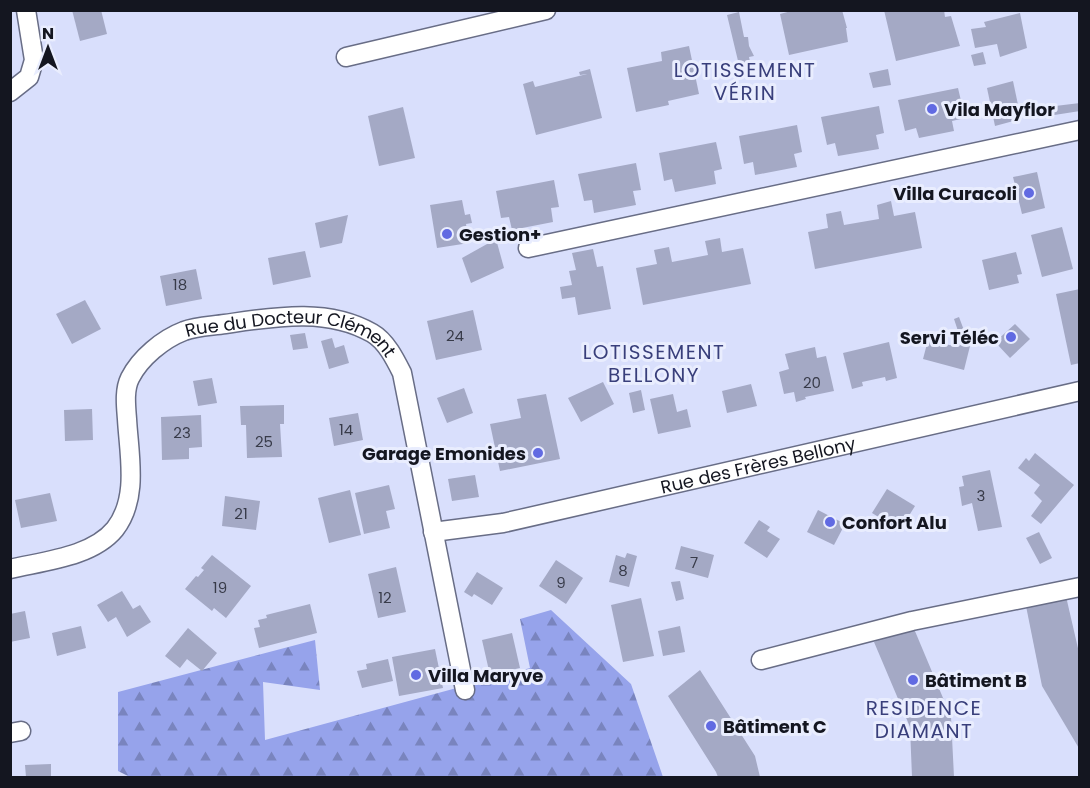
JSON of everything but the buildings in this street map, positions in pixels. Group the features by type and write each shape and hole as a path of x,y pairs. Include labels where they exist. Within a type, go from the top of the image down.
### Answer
{"street":[{"path":"10,92 30,77 34,60 26,10"},
{"path":"346,57 546,10"},
{"path":"528,248 1080,130"},
{"name":"Rue du Docteur Clément","path":"10,569 86,551 105,539 123,518 130,494 131,478 125,399 129,379 160,344 185,330 284,315 349,324 374,334 390,350 402,373 465,690"},
{"name":"Rue des Frères Bellony","path":"433,532 514,520 1080,391"},
{"path":"761,660 912,621 1080,587"}],"green space":[{"path":"551,610 631,684 663,777 132,778 118,771 118,692 315,640 320,690 263,682 265,740 530,668 520,619"}],"place":[{"name":"Vila Mayflor","path":"932,109"},
{"name":"Villa Curacoli","path":"1029,193"},
{"name":"Gestion+","path":"447,234"},
{"name":"Servi Téléc","path":"1011,337"},
{"name":"Garage Emonides","path":"538,453"},
{"name":"Confort Alu","path":"830,522"},
{"name":"Villa Maryve","path":"416,675"},
{"name":"Bâtiment B","path":"913,680"},
{"name":"Bâtiment C","path":"711,726"}],"district":[{"name":"LOTISSEMENT VÉRIN","path":"745,82"},
{"name":"LOTISSEMENT BELLONY","path":"654,364"},
{"name":"RESIDENCE DIAMANT","path":"924,720"}]}
